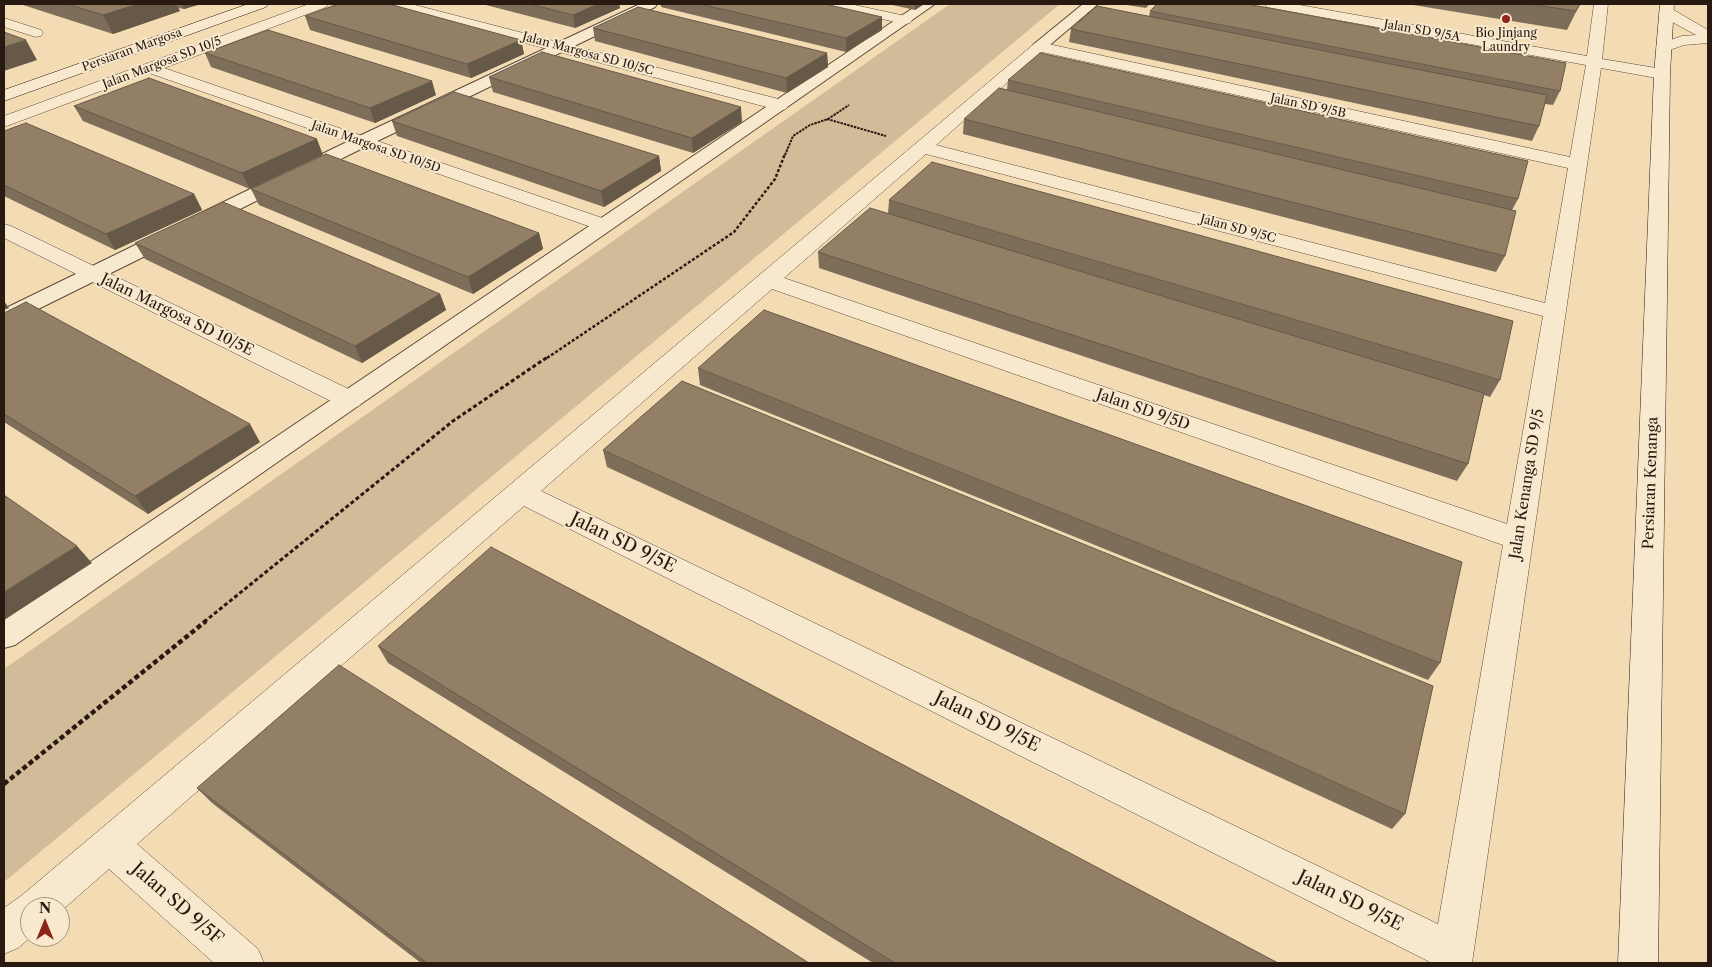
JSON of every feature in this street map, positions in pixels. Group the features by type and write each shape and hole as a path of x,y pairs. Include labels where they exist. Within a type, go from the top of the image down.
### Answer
{"street":[{"name":"Persiaran Margosa","path":"4,96 261,4"},
{"name":"Jalan Margosa SD 10/5","path":"4,122 321,4"},
{"name":"Jalan Margosa SD 10/5C","path":"395,4 780,105"},
{"path":"831,4 905,20"},
{"name":"Jalan SD 9/5A","path":"1272,4 1663,60"},
{"name":"Jalan Kenanga SD 9/5","path":"1452,958 1577,164 1589,49 1601,4"},
{"path":"1667,7 1679,20 1708,37"},
{"name":"Persiaran Kenanga","path":"1638,963 1663,60 1667,7"},
{"path":"4,22 36,33"},
{"path":"1663,60 1682,41 1708,37"},
{"path":"48,897 922,146 1039,48"},
{"name":"Jalan SD 9/5B","path":"1039,48 1577,164"},
{"name":"Jalan Margosa SD 10/5D","path":"149,68 604,225"},
{"name":"Jalan SD 9/5C","path":"922,146 1554,312"},
{"name":"Jalan Margosa SD 10/5E","path":"4,230 350,400"},
{"name":"Jalan SD 9/5D","path":"767,280 1518,539"},
{"name":"Jalan SD 9/5E","path":"520,492 1452,958"},
{"name":"Jalan SD 9/5F","path":"109,844 244,963"},
{"path":"4,934 20,920"}],"lane":[{"path":"4,316 650,4"},
{"path":"4,636 928,4"},
{"path":"1039,48 1090,4"}],"path":[{"path":"4,784 453,421 734,232 776,179 793,136 810,125 828,119 850,105"},
{"path":"821,117 886,136"}],"shaded area":[{"path":"950,4 1060,4 4,882 4,669"}],"building":[{"path":"67,4 138,4 103,15"},
{"path":"338,4 389,4 521,40 467,64 305,16"},
{"path":"530,4 598,4 573,15"},
{"path":"700,4 825,4 882,17 846,38"},
{"path":"1157,4 1247,4 1566,63 1560,91 1150,11"},
{"path":"1529,4 1580,4 1576,11"},
{"path":"1097,6 1547,95 1539,126 1071,29"},
{"path":"638,7 827,53 786,78 593,28"},
{"path":"268,30 432,81 370,108 205,53"},
{"path":"4,32 26,40 4,47"},
{"path":"542,52 741,107 692,138 489,77"},
{"path":"1040,53 1528,161 1518,199 1008,80"},
{"path":"149,78 317,139 242,173 74,106"},
{"path":"999,88 1516,211 1505,256 964,119"},
{"path":"454,92 659,156 601,191 392,121"},
{"path":"26,123 194,194 106,234 4,185 4,131"},
{"path":"326,154 539,233 468,277 251,189"},
{"path":"932,162 1513,321 1500,380 889,200"},
{"path":"223,202 440,294 355,346 135,243"},
{"path":"870,208 1484,393 1468,464 818,252"},
{"path":"26,302 250,424 135,496 4,414 4,313"},
{"path":"764,310 1462,562 1440,663 698,368"},
{"path":"682,381 1433,686 1405,814 603,450"},
{"path":"4,495 77,546 4,592"},
{"path":"491,547 1278,963 895,963 378,646"},
{"path":"339,665 809,963 427,963 197,788"}],"place":[{"name":"Bio Jinjang Laundry","path":"1506,19"}]}
